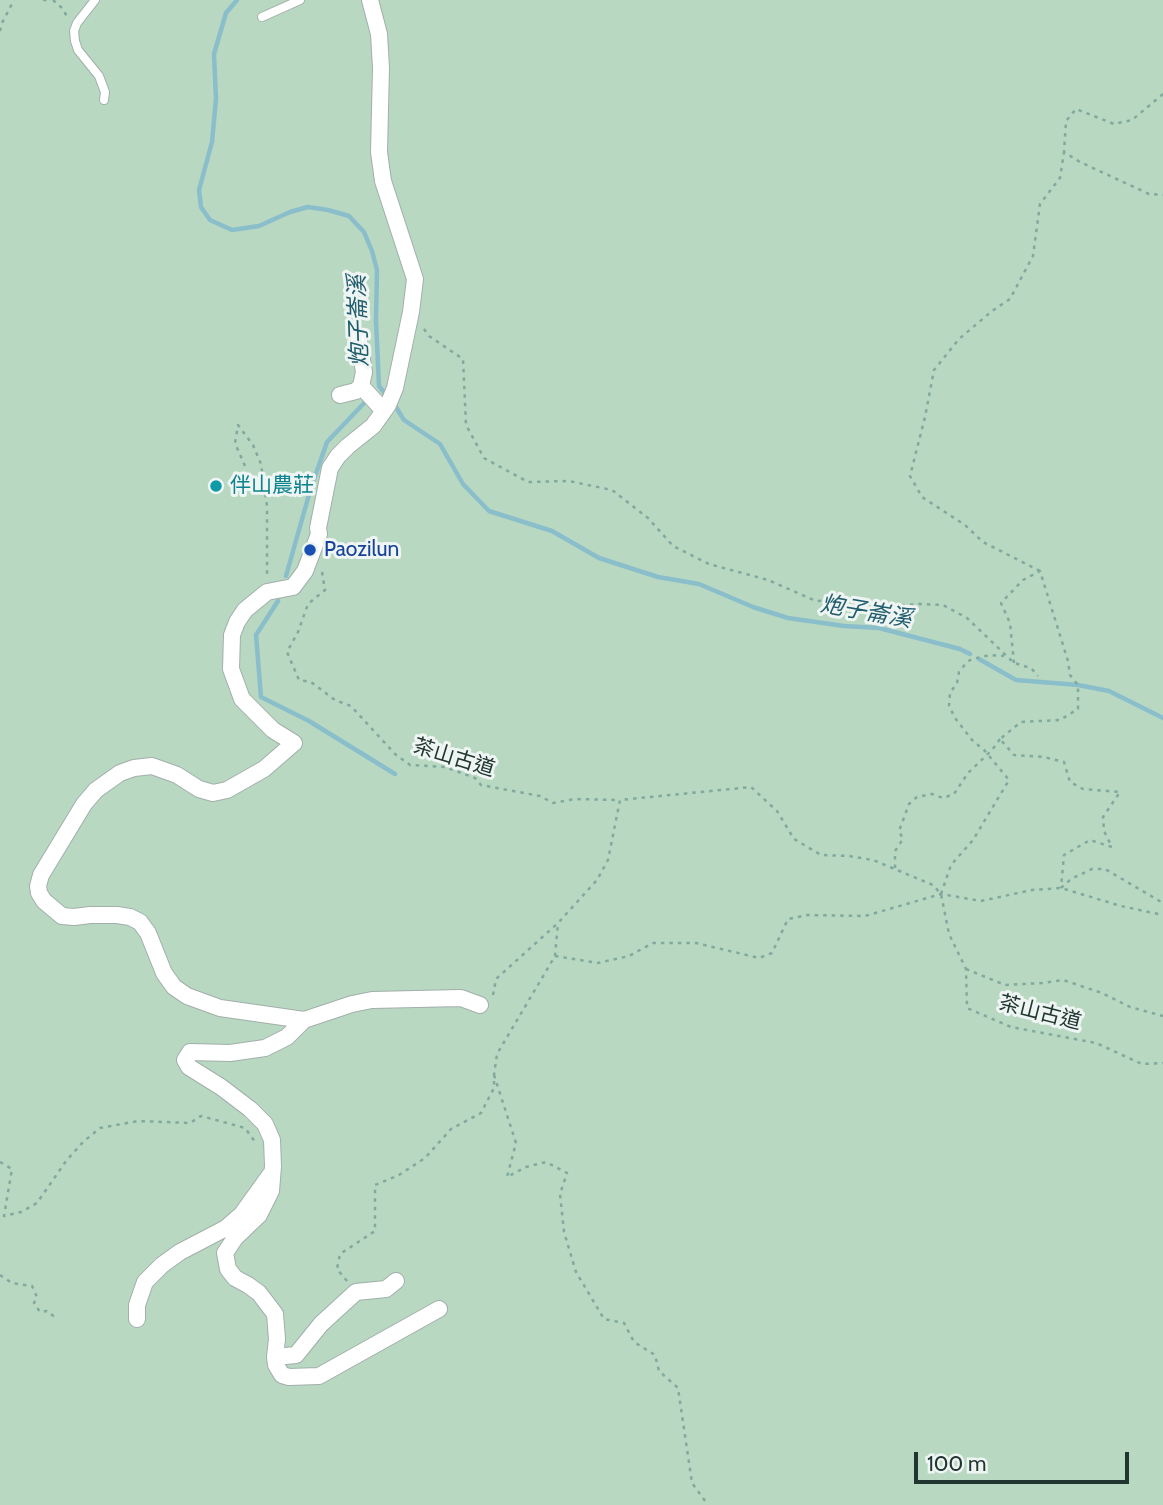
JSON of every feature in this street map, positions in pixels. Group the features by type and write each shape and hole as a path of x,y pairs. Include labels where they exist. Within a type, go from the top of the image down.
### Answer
{"street":[{"path":"370,0 379,34 379,152 383,181 415,279 395,388 373,426 338,456 330,468 319,534 305,571 293,587 267,592 245,610 232,635 231,669 242,699 274,730 294,743 264,769 227,790 213,793 152,766 120,773 96,790 84,804 41,876 38,886 44,901 62,916 117,915 140,922 148,933 164,973 174,987 187,996 220,1008 304,1020 372,1000 461,998 480,1004"},
{"path":"340,395 356,391 361,386 364,372 358,335"},
{"path":"361,386 383,406"},
{"path":"304,1020 287,1037 265,1048 230,1053 190,1052 185,1060 189,1067 250,1109 265,1124 272,1140 271,1191 259,1215 235,1238 225,1253 231,1274 259,1293 275,1314 276,1365 282,1375 289,1377 319,1376 439,1309"},
{"path":"137,1319 137,1305 145,1282 180,1252 226,1228 242,1214 269,1178 273,1166"},
{"path":"275,1357 296,1356 321,1324 356,1292 386,1289 396,1281"}],"lane":[{"path":"95,0 74,31 78,50 103,85 104,100"},
{"path":"262,17 300,0"}],"path":[{"path":"0,31 14,0"},
{"path":"53,0 62,8 74,31"},
{"path":"895,868 895,851 903,839 900,831 909,804 918,797 932,794 943,798 954,794 968,773 1000,739 1021,722 1060,720 1078,709 1078,685 1070,675 1040,571 983,542 964,525 922,497 910,476 934,370 959,340 1010,299 1033,256 1040,204 1060,178 1066,121 1076,109 1114,124 1132,120 1163,94"},
{"path":"1064,152 1149,194 1163,195"},
{"path":"411,312 429,336 463,359 466,425 484,458 528,482 569,481 612,490 648,518 673,546 709,564 768,580 816,601 850,599 877,607 943,605 968,618 1014,663 1031,668 1038,676"},
{"path":"244,466 235,443 238,425 253,445 261,464 267,506 267,592"},
{"name":"茶山古道","path":"321,568 325,590 307,604 298,632 287,652 299,680 311,682 335,700 351,706 395,754 410,765 445,767 475,778 481,785 540,796 553,803 575,799 620,800 751,787 777,811 794,839 821,855 873,860 933,885 941,894 949,934 966,969 967,1008 1011,1027 1096,1042 1142,1064 1163,1063"},
{"path":"1014,663 1010,623 1000,603 1023,580 1040,571"},
{"path":"941,894 951,866 973,840 1009,780 955,718 949,706 950,693 957,683 959,672 967,662 990,655 1006,656"},
{"path":"1000,739 1014,755 1044,757 1064,762 1070,782 1083,789 1120,792 1103,817 1104,831 1112,847 1090,840 1063,855 1061,888"},
{"path":"480,1004 491,1002 496,979 558,923 597,880 608,860 620,800"},
{"path":"1061,888 1092,869 1105,869 1163,903"},
{"path":"555,956 598,963 629,956 653,943 696,943 759,958 772,953 788,919 807,915 865,916 941,894 981,901 1032,890 1061,888 1163,915"},
{"path":"356,1292 337,1269 340,1254 375,1231 375,1185 399,1175 425,1158 451,1129 481,1113 494,1088 497,1054 555,956 558,923"},
{"path":"966,969 1005,985 1063,980 1102,993 1130,1007 1163,1016"},
{"path":"494,1075 516,1143 507,1177 546,1161 567,1173 560,1194 564,1232 576,1272 604,1319 624,1324 634,1342 655,1355 659,1371 678,1388 692,1483 708,1505"},
{"path":"4,1216 21,1212 37,1203 66,1161 100,1128 138,1121 190,1123 201,1115 245,1128 258,1146 272,1149"},
{"path":"0,1162 12,1169 4,1216 0,1223"},
{"path":"0,1275 12,1283 32,1286 37,1297 34,1303 40,1312 47,1311 56,1318"}],"green space":[{"path":"0,0 1163,0 1163,1505 0,1505"}],"waterway":[{"name":"炮子崙溪","path":"237,0 226,13 214,54 216,99 212,142 199,190 201,207 210,220 232,230 259,226 308,207 349,216 364,232 377,270 379,386 386,395"},
{"path":"286,576 327,442 367,400"},
{"name":"炮子崙溪","path":"394,404 404,420 440,444 463,484 489,511 552,531 599,558 658,577 699,584 753,607 788,618 879,628 970,654"},
{"path":"278,601 256,635 261,697 309,721 395,774"},
{"name":"炮子崙溪","path":"979,659 1016,680 1078,685 1109,691 1163,718"}],"place":[{"name":"伴山農莊","path":"216,486"},
{"name":"Paozilun","path":"310,550"}]}
